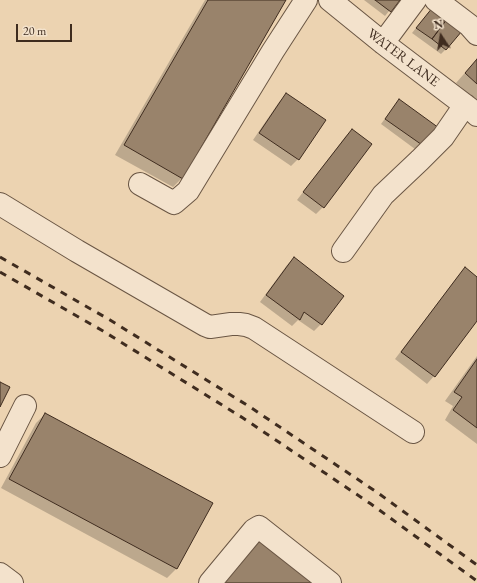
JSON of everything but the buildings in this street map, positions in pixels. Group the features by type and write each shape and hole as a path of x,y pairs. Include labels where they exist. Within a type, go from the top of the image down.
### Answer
{"street":[{"path":"140,184 174,203 188,191 273,51 306,0"},
{"name":"WATER LANE","path":"330,0 383,43 471,110"},
{"path":"383,43 415,0"},
{"path":"436,0 469,25 477,34"},
{"path":"343,251 383,195 471,110"},
{"path":"0,204 77,251 206,325 238,324 254,328 413,432"},
{"path":"0,456 25,406"},
{"path":"210,583 254,530 259,527 330,583"},
{"path":"0,574 12,583"}],"railway":[{"path":"0,257 110,320 250,407 378,493 477,565"},
{"path":"0,272 103,331 243,418 371,504 477,581"}]}
